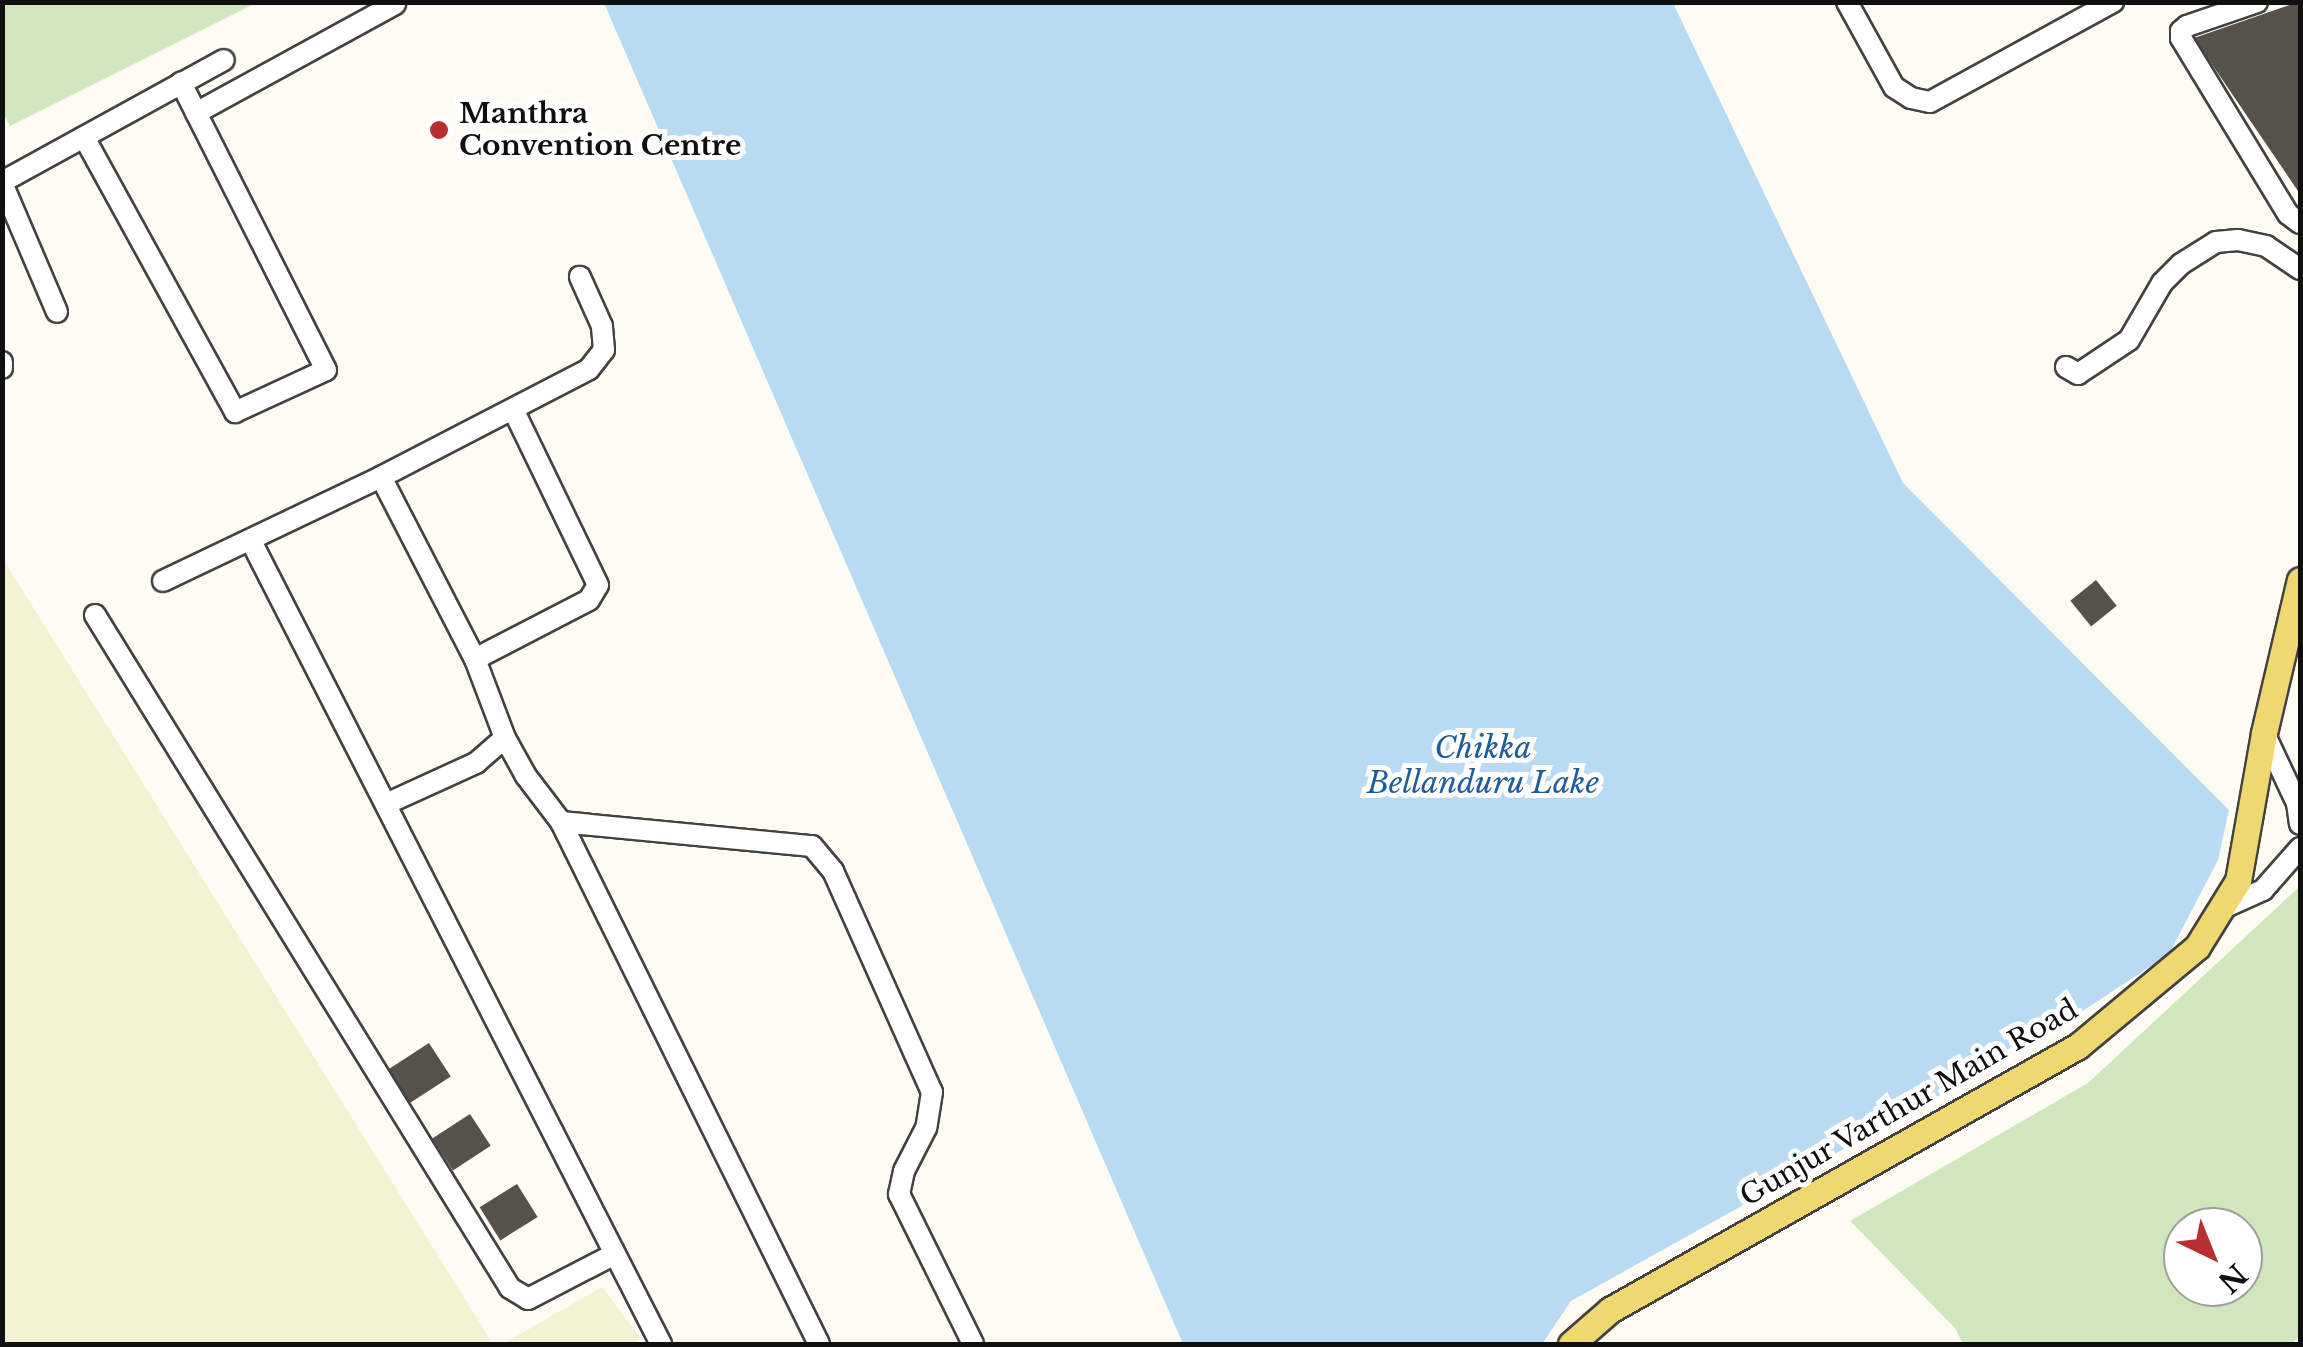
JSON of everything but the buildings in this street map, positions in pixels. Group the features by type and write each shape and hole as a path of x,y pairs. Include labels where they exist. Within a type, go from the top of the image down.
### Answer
{"main road":[{"name":"Gunjur Varthur Main Road","path":"1571,1344 1610,1310 2078,1046 2196,947 2238,881 2264,733 2300,580"}],"street":[{"path":"1848,2 1894,87 1911,98 1930,102 2113,2"},
{"path":"2257,2 2187,26 2180,30 2180,38 2288,214 2300,223"},
{"path":"196,113 394,4"},
{"path":"58,312 2,182 224,60"},
{"path":"84,137 235,412 326,370 181,83"},
{"path":"2066,367 2078,374 2130,340 2162,284 2182,264 2216,242 2238,240 2266,246 2300,269"},
{"path":"163,581 381,477 589,369 604,350 602,326 580,277"},
{"path":"475,659 588,600 598,585 513,409"},
{"path":"381,477 475,659 505,738 526,776 562,822 820,1344"},
{"path":"251,540 613,1256 662,1344"},
{"path":"95,615 510,1288 528,1299 613,1256"},
{"path":"2264,733 2297,803 2300,824"},
{"path":"386,804 476,763 505,738"},
{"path":"562,822 812,846 834,871 932,1092 926,1128 904,1171 899,1194 973,1344"},
{"path":"2225,907 2263,890 2300,848"}],"green space":[{"path":"3,2 256,3 10,126 3,113"},
{"path":"3,559 493,1344 5,1344"},
{"path":"2300,886 2300,1336 2291,1344 1963,1344 1955,1328 1850,1221 2088,1083"},
{"path":"602,1287 641,1339 632,1344 503,1344"}],"water":[{"name":"Chikka Bellanduru Lake","path":"604,3 1673,3 1903,483 2229,810 2218,860 2169,954 2036,1042 1571,1301 1542,1344 1183,1344"}],"place":[{"name":"Manthra Convention Centre","path":"439,130"}]}
